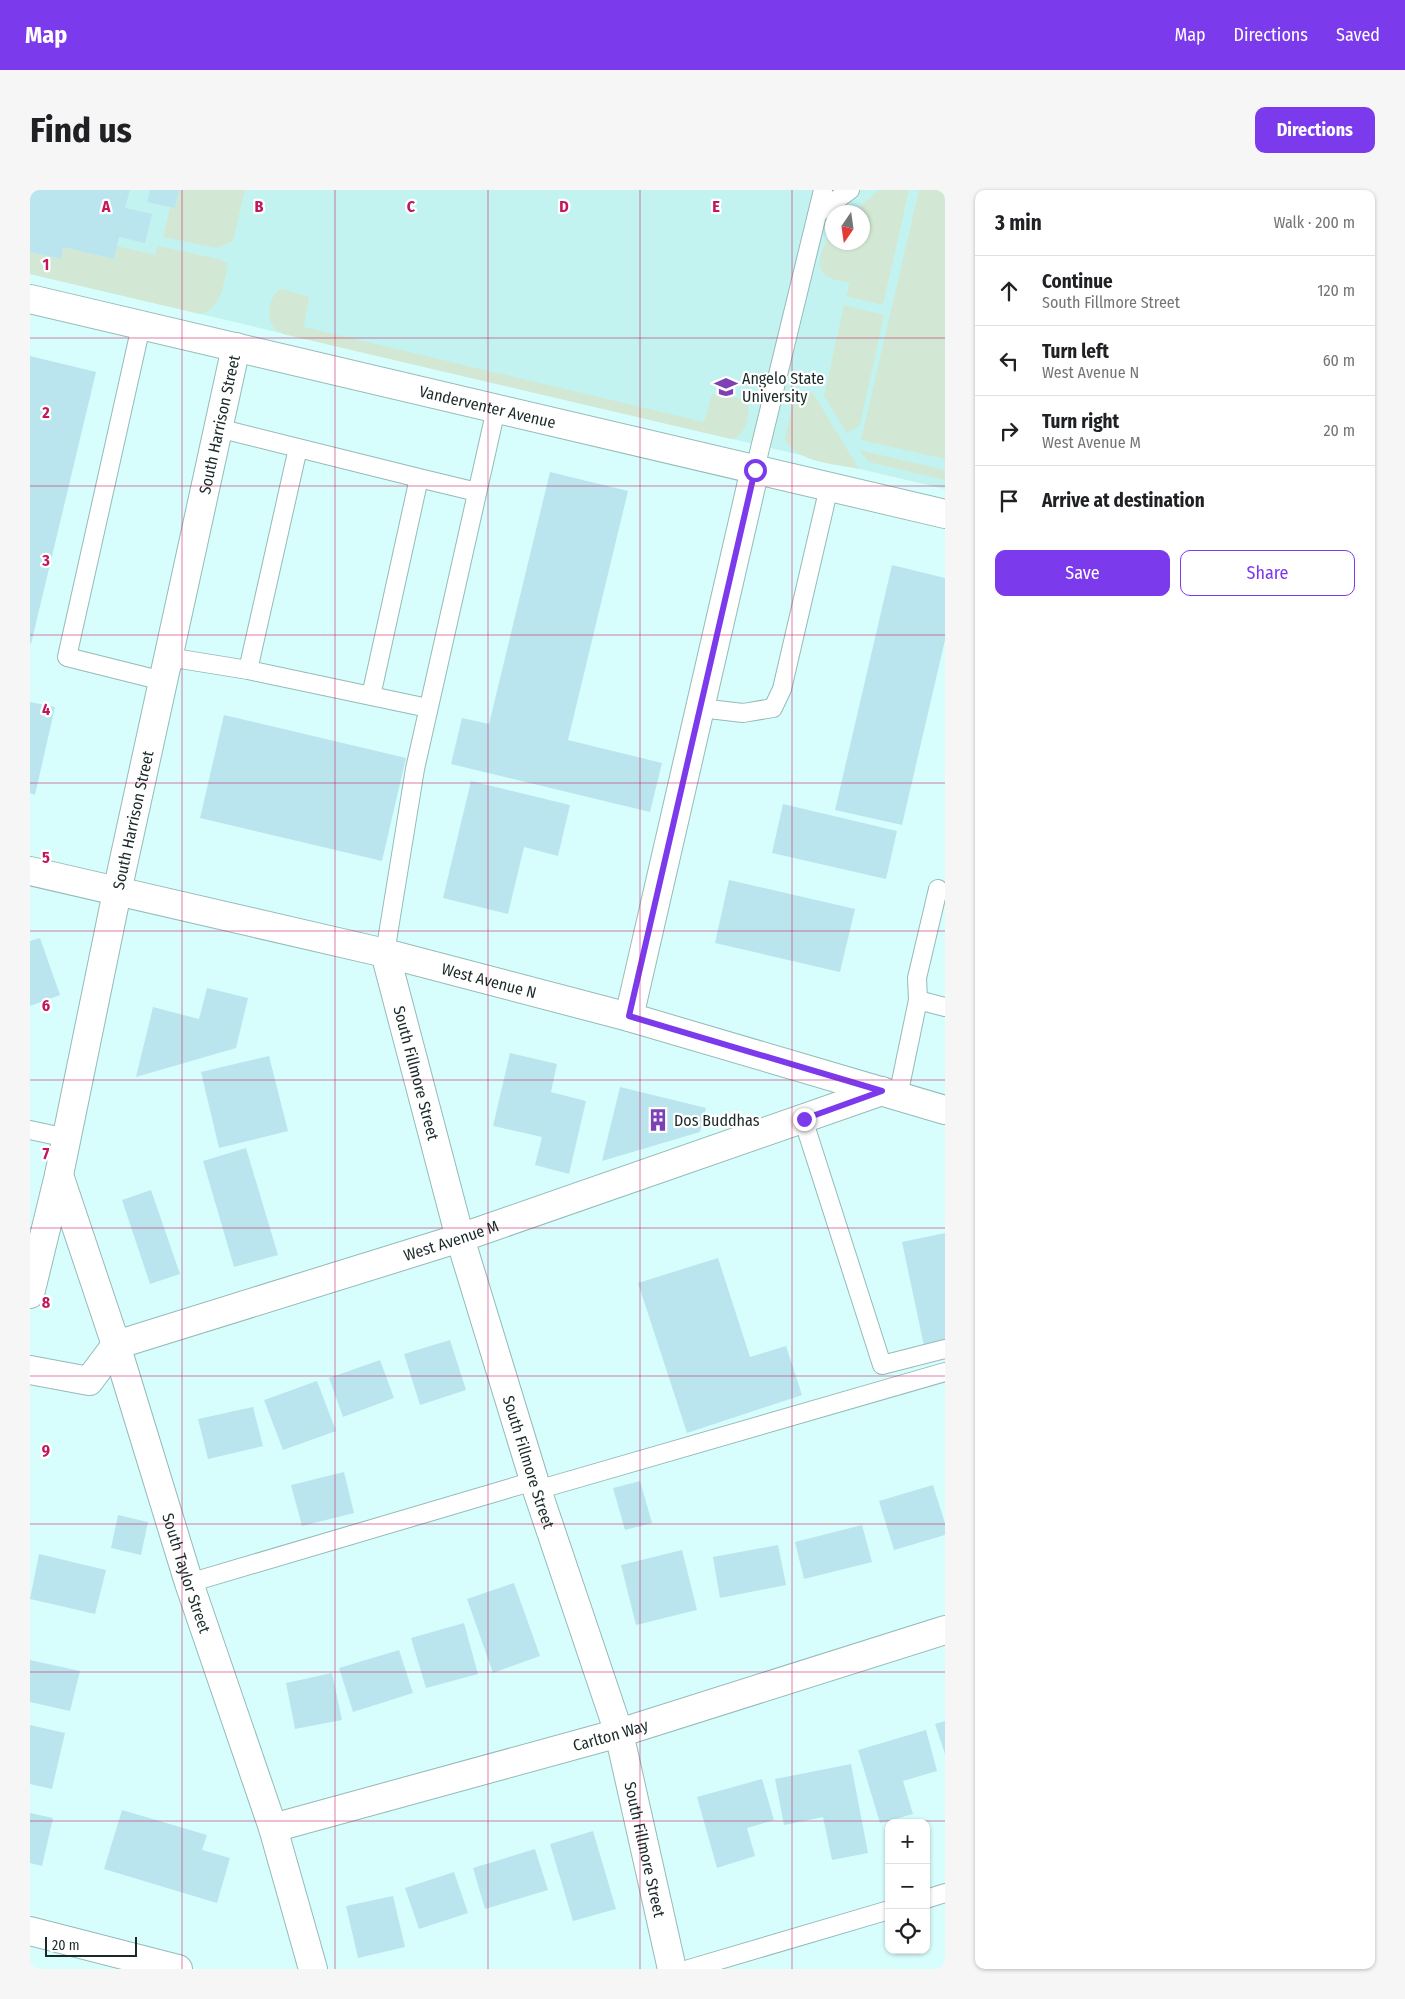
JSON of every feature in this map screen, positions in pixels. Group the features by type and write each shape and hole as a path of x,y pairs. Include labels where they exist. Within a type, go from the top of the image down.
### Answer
{"street":[{"name":"Vanderventer Avenue","path":"30,299 945,514"},
{"name":"South Harrison Street","path":"30,1294 59,1175 117,892 236,348"},
{"path":"629,1016 755,470"},
{"name":"West Avenue N","path":"30,871 385,953 629,1016 945,1110"},
{"name":"South Fillmore Street","path":"385,953 460,1238 536,1486 619,1732 672,1969"},
{"name":"West Avenue M","path":"116,1345 460,1238 804,1119 890,1094"},
{"name":"South Taylor Street","path":"59,1175 116,1345 189,1583 273,1828 313,1969"},
{"path":"30,1370 89,1381 116,1345"},
{"name":"Carlton Way","path":"273,1828 619,1732 945,1630"},
{"path":"30,1931 150,1966 178,1969"}],"lane":[{"path":"755,470 823,190"},
{"path":"817,214 850,190"},
{"path":"141,326 68,657 166,669 248,670 428,708"},
{"path":"385,953 414,769 496,409"},
{"path":"218,428 477,492"},
{"path":"248,670 298,448"},
{"path":"371,696 419,478"},
{"path":"700,708 743,714 773,708 782,689 830,487"},
{"path":"890,1094 918,1000 917,978 938,889"},
{"path":"918,1000 945,1007"},
{"path":"804,1119 882,1365 945,1349"},
{"path":"30,1130 67,1138"},
{"path":"189,1583 945,1372"},
{"path":"930,1898 945,1893"},
{"path":"689,1969 885,1911"}],"shaded area":[{"name":"Angelo State University","path":"30,190 945,190 945,489 30,274"}],"green space":[{"path":"179,190 245,190 233,241 217,248 163,237 170,207 175,208"},
{"path":"879,190 909,190 883,305 846,296 850,283 826,276 820,266 821,254 825,244 825,250 870,250 870,205 862,205"},
{"path":"919,190 945,190 945,459 861,440"},
{"path":"117,246 155,255 158,246 219,259 228,264 218,301 208,311 200,314 30,274 30,252 60,259 63,247 114,259"},
{"path":"282,289 309,297 304,327 704,422 712,394 744,399 748,402 746,425 740,434 731,439 283,334 274,327 269,311 274,295"},
{"path":"844,305 884,315 860,425 847,433 824,396"},
{"path":"796,389 813,393 859,469 807,458 790,447 785,439"},
{"path":"859,450 945,470 945,480 869,462"}],"building":[{"path":"30,190 130,190 125,208 152,214 145,243 119,237 114,259 63,247 61,259 30,252"},
{"path":"150,190 179,190 175,208 147,202"},
{"path":"30,356 96,372 31,644 30,643"},
{"path":"550,472 628,491 568,740 662,763 650,812 451,764 462,718 489,724"},
{"path":"892,565 945,578 945,640 902,825 835,810"},
{"path":"30,702 55,707 35,795 30,793"},
{"path":"224,715 406,758 382,861 200,818"},
{"path":"471,781 570,805 558,856 524,847 508,914 443,898"},
{"path":"783,804 897,831 886,879 772,853"},
{"path":"729,880 855,909 840,972 715,943"},
{"path":"40,938 60,995 30,1006 30,941"},
{"path":"207,988 248,998 236,1048 136,1077 153,1007 199,1019"},
{"path":"510,1053 557,1064 551,1092 586,1101 569,1174 535,1165 542,1137 493,1126"},
{"path":"269,1056 288,1131 219,1148 201,1072"},
{"name":"Dos Buddhas","path":"620,1087 706,1108 700,1132 602,1161"},
{"path":"246,1148 278,1255 234,1267 203,1161"},
{"path":"151,1190 180,1274 150,1284 122,1200"},
{"path":"945,1233 945,1342 924,1346 902,1242"},
{"path":"718,1258 750,1357 786,1346 802,1395 687,1433 638,1283"},
{"path":"450,1340 466,1390 420,1405 404,1354"},
{"path":"380,1360 394,1398 343,1417 329,1378"},
{"path":"317,1381 336,1431 283,1450 264,1400"},
{"path":"253,1407 263,1446 208,1459 198,1419"},
{"path":"344,1472 354,1513 302,1526 291,1485"},
{"path":"640,1481 652,1523 625,1530 613,1488"},
{"path":"933,1485 945,1523 945,1535 894,1550 879,1501"},
{"path":"118,1515 148,1522 141,1555 111,1548"},
{"path":"862,1525 872,1562 804,1579 795,1542"},
{"path":"778,1545 786,1585 720,1598 713,1557"},
{"path":"682,1550 697,1610 636,1625 621,1565"},
{"path":"39,1554 106,1570 95,1614 30,1599"},
{"path":"514,1583 540,1656 493,1673 467,1599"},
{"path":"464,1623 478,1674 426,1688 411,1638"},
{"path":"399,1650 413,1693 353,1712 339,1668"},
{"path":"30,1660 80,1671 70,1711 30,1702"},
{"path":"332,1673 342,1720 295,1729 286,1683"},
{"path":"945,1721 945,1754 935,1724"},
{"path":"30,1725 65,1733 52,1789 30,1784"},
{"path":"926,1730 937,1771 903,1781 913,1814 895,1819 885,1819 885,1822 880,1823 858,1750"},
{"path":"851,1764 868,1853 832,1860 823,1817 784,1825 775,1779"},
{"path":"762,1779 774,1820 747,1828 755,1856 717,1868 697,1797"},
{"path":"122,1810 207,1835 202,1850 230,1858 217,1903 104,1869"},
{"path":"30,1813 53,1818 42,1866 30,1863"},
{"path":"593,1831 616,1909 573,1921 550,1844"},
{"path":"535,1849 548,1890 485,1909 473,1868"},
{"path":"454,1872 468,1913 419,1929 405,1888"},
{"path":"393,1896 405,1947 358,1958 346,1906"}],"place":[{"name":"Angelo State University","path":"726,387"},
{"name":"Dos Buddhas","path":"658,1120"}],"route":[{"path":"755,470 629,1016 882,1091 804,1119"}]}
